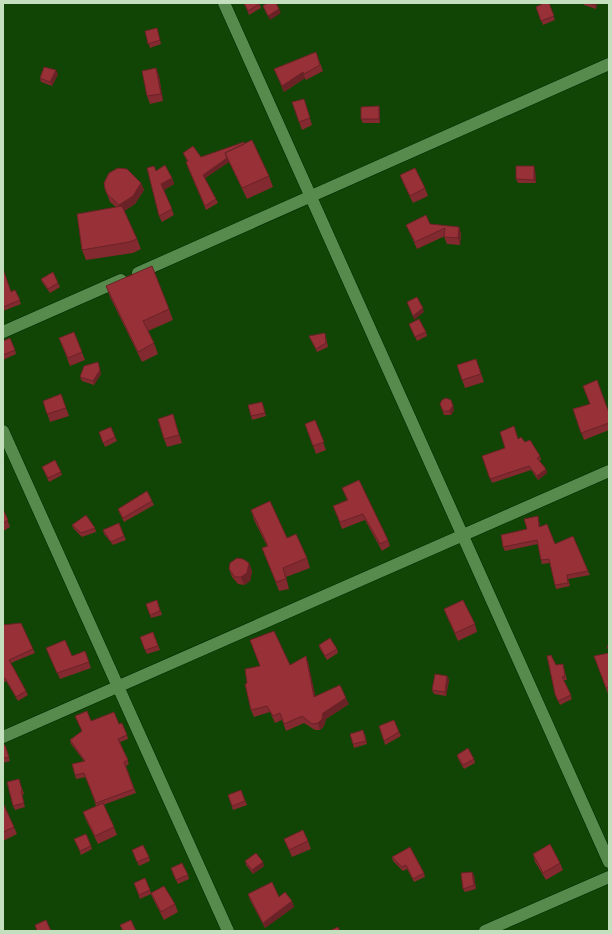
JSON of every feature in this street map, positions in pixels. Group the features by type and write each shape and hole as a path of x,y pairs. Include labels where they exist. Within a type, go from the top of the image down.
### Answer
{"street":[{"path":"224,3 609,862"},
{"path":"3,332 609,64"},
{"path":"3,431 228,931"},
{"path":"3,737 609,471"},
{"path":"485,931 609,877"}],"building":[{"path":"244,3 259,3 259,4 248,11"},
{"path":"267,3 276,3 279,9 268,16 263,6"},
{"path":"544,3 549,3 554,16 541,21 536,7"},
{"path":"157,28 160,40 148,44 145,31"},
{"path":"316,52 320,65 304,74 303,72 282,86 274,69"},
{"path":"44,67 56,70 50,82 40,78"},
{"path":"156,68 161,94 147,96 142,71"},
{"path":"304,99 310,118 299,122 292,102"},
{"path":"379,106 379,119 361,119 361,107"},
{"path":"252,140 269,176 242,188 225,153"},
{"path":"244,142 244,144 225,153 227,158 203,175 216,199 205,206 186,162 188,161 183,153 193,146 201,157"},
{"path":"165,165 172,178 161,184 172,209 159,216 147,168 154,166 156,171"},
{"path":"516,166 534,166 534,180 516,179"},
{"path":"118,168 127,169 141,183 133,196 119,205 107,194 104,183 109,173"},
{"path":"415,168 425,188 410,196 400,175"},
{"path":"122,206 137,239 129,242 82,250 77,214"},
{"path":"426,215 430,224 459,227 458,238 444,237 445,228 415,242 406,225"},
{"path":"152,266 169,309 143,321 154,343 138,352 106,286"},
{"path":"3,269 11,292 15,290 20,300 3,307"},
{"path":"53,272 58,283 48,289 41,279"},
{"path":"417,297 423,308 413,316 407,302"},
{"path":"419,319 426,332 415,337 409,324"},
{"path":"74,332 82,352 68,358 59,338"},
{"path":"325,333 326,343 316,349 309,336"},
{"path":"10,338 15,350 3,355 3,341"},
{"path":"476,359 481,374 462,380 457,365"},
{"path":"98,362 100,370 93,381 80,377 84,366"},
{"path":"597,380 609,413 609,423 581,433 573,409 590,404 583,386"},
{"path":"61,394 66,408 47,414 43,401"},
{"path":"446,398 451,400 453,406 449,411 443,411 440,404 442,400"},
{"path":"262,402 265,413 251,416 248,405"},
{"path":"173,414 179,435 164,439 158,419"},
{"path":"315,420 324,442 313,446 305,424"},
{"path":"514,426 518,439 521,437 525,442 530,440 540,456 537,458 546,469 537,476 529,466 490,479 482,456 505,448 500,432"},
{"path":"111,427 115,437 103,443 99,432"},
{"path":"55,460 61,472 48,478 42,467"},
{"path":"359,480 388,540 380,544 363,514 340,522 333,506 348,500 342,488"},
{"path":"147,491 152,501 123,518 118,509"},
{"path":"270,501 287,538 296,534 307,558 283,568 286,579 276,582 262,548 268,546 251,510"},
{"path":"3,509 8,520 3,523"},
{"path":"86,515 95,528 81,533 72,525"},
{"path":"538,516 539,527 547,524 555,544 573,536 588,571 567,575 568,583 555,585 549,559 541,560 537,540 503,547 501,535 527,529 524,519"},
{"path":"119,523 124,536 111,542 103,530"},
{"path":"237,558 243,559 249,563 247,573 241,577 235,577 229,569 230,563"},
{"path":"157,600 160,611 150,615 146,604"},
{"path":"463,600 475,624 455,633 444,609"},
{"path":"21,623 33,649 9,660 26,691 16,697 5,678 3,678 3,625"},
{"path":"274,631 290,665 306,656 314,697 340,685 346,698 323,713 322,719 318,723 312,724 302,716 284,724 280,713 273,716 267,706 251,710 245,684 247,683 245,669 260,666 250,640"},
{"path":"153,632 158,646 145,650 140,637"},
{"path":"330,638 337,649 325,656 319,645"},
{"path":"65,640 72,656 85,651 89,662 57,673 46,648"},
{"path":"609,653 609,687 606,688 594,656"},
{"path":"551,655 556,665 563,664 565,676 562,677 571,695 558,701 555,694 547,656"},
{"path":"435,674 447,676 445,692 432,690"},
{"path":"87,711 91,721 114,712 119,724 122,723 127,735 118,739 128,760 124,762 134,789 96,803 84,773 75,775 72,764 85,761 70,740 82,731 75,716"},
{"path":"394,720 399,732 384,741 379,726"},
{"path":"363,730 366,741 353,744 350,734"},
{"path":"5,745 9,757 3,758 3,746"},
{"path":"468,748 474,759 463,765 457,755"},
{"path":"19,779 24,803 13,806 7,782"},
{"path":"241,790 245,801 232,806 228,795"},
{"path":"3,803 14,827 3,832"},
{"path":"103,803 114,827 95,836 83,812"},
{"path":"303,830 308,841 289,850 284,839"},
{"path":"86,834 91,846 80,851 74,839"},
{"path":"550,844 560,863 543,873 533,854"},
{"path":"143,845 149,857 137,862 132,850"},
{"path":"410,847 424,873 413,879 406,865 402,867 392,857"},
{"path":"256,853 263,862 252,870 245,861"},
{"path":"182,863 188,875 176,880 171,868"},
{"path":"472,872 474,885 463,889 461,873"},
{"path":"145,878 150,890 139,895 134,883"},
{"path":"272,882 279,897 285,892 292,901 263,923 248,894"},
{"path":"164,886 175,904 161,912 151,893"},
{"path":"46,920 51,931 37,931 35,925"},
{"path":"131,920 136,931 123,931 120,925"},
{"path":"338,927 340,931 329,931"}]}
